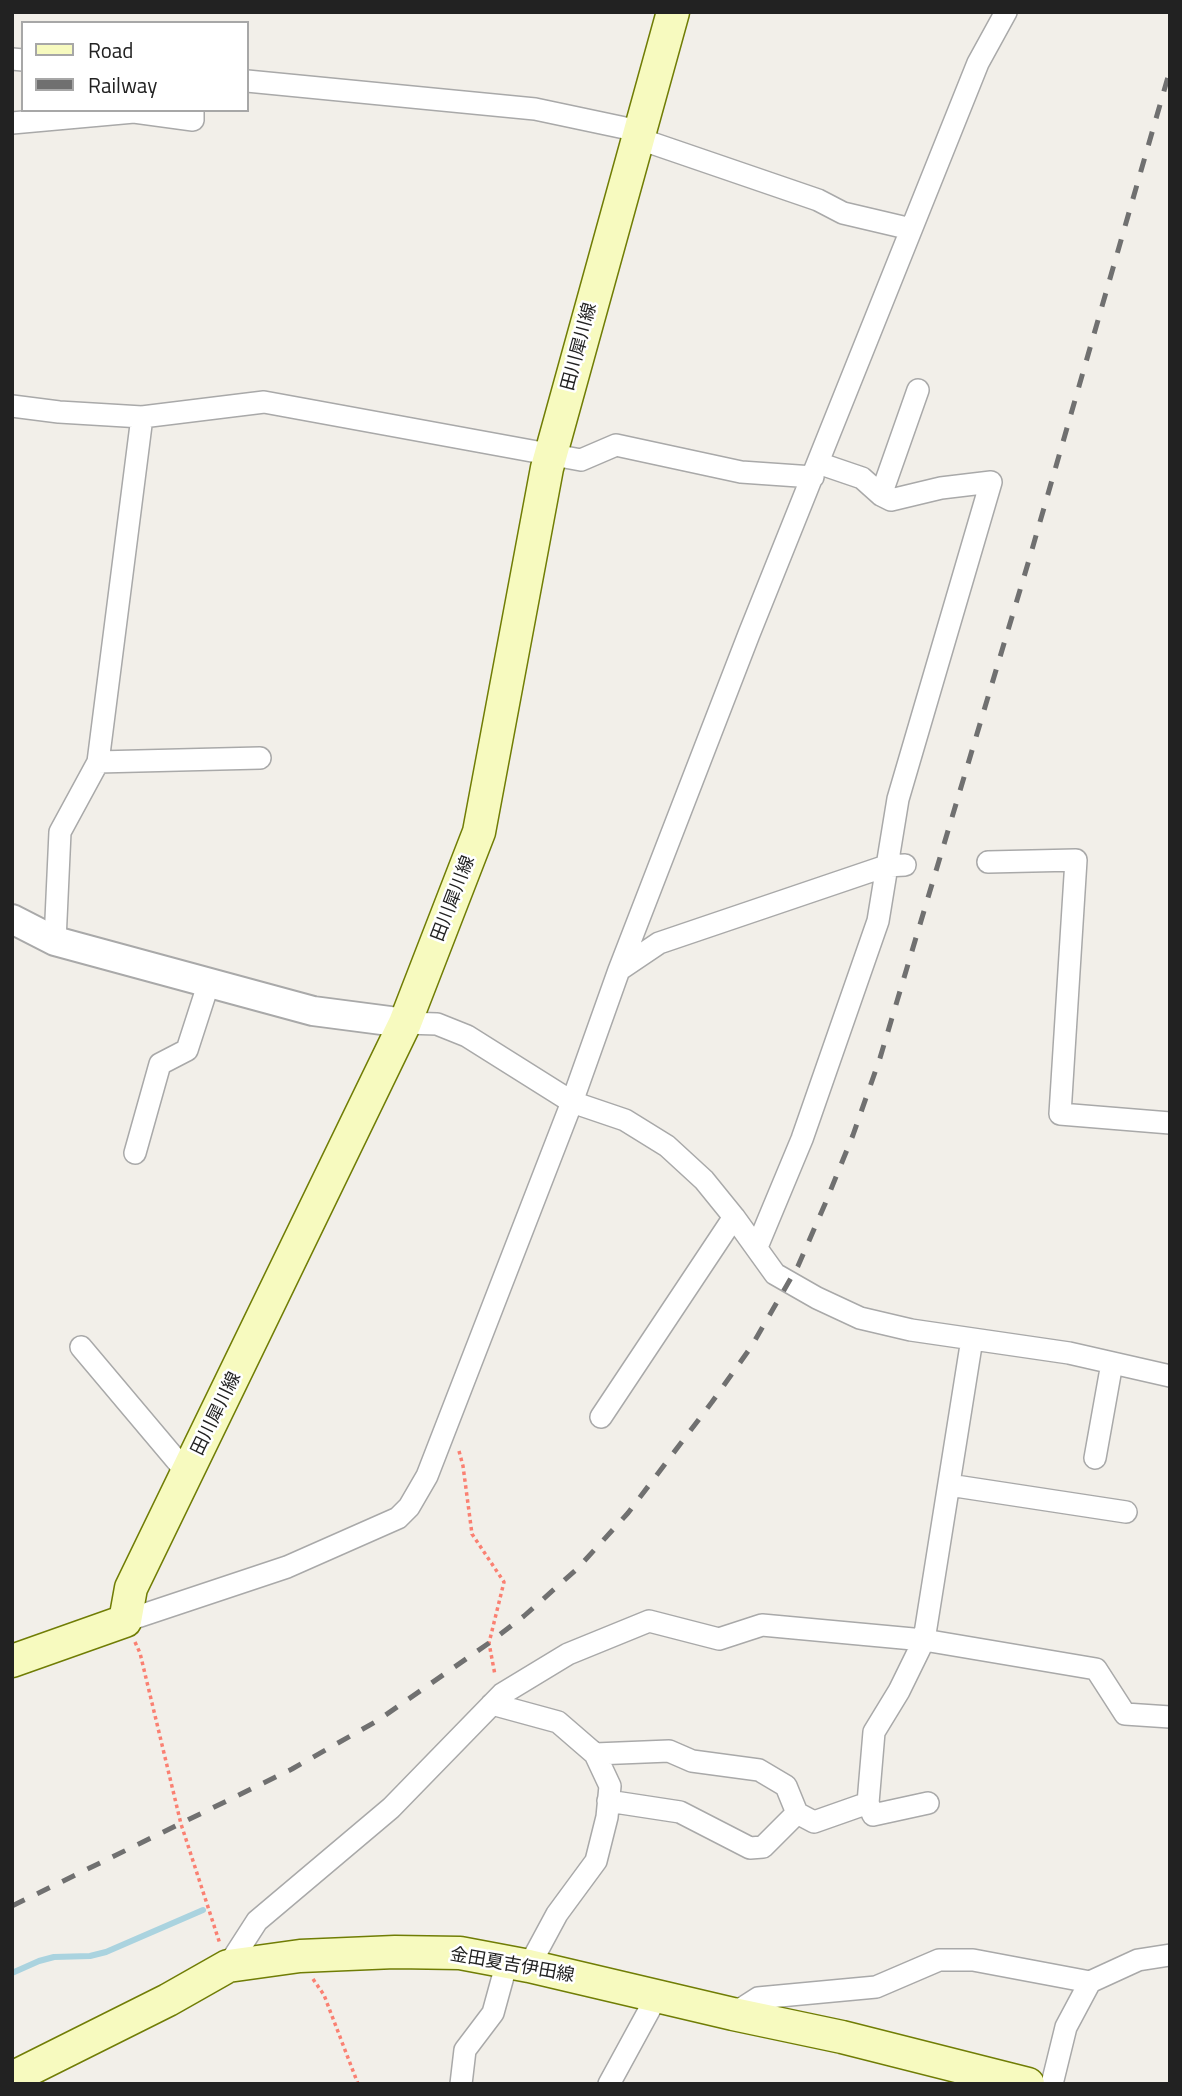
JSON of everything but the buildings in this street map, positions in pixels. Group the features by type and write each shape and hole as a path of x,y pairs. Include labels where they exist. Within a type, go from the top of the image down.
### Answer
{"main road":[{"name":"田川犀川線","path":"125,1621 131,1588 405,1023 479,832 550,454 673,12"},
{"path":"12,1661 125,1621"},
{"name":"金田夏吉伊田線","path":"27,2077 228,1966 299,1956 395,1952 460,1953 518,1964 842,2037 1028,2084"}],"street":[{"path":"125,1621 288,1567 398,1518 409,1507 427,1476 572,1102 619,970 911,229 978,62 1006,12"},
{"path":"248,82 534,109 638,135 818,200 843,213 911,229"},
{"path":"12,123 134,112 192,120 193,112"},
{"path":"881,495 918,390"},
{"path":"12,406 142,417 264,402 581,460 616,445 741,472 816,470 862,478 891,500 941,488 991,482 898,799 895,865 878,921 802,1139 757,1247"},
{"path":"55,940 60,832 98,762 142,417"},
{"path":"98,762 260,758"},
{"path":"988,862 1076,860 1060,1114 1170,1123"},
{"path":"619,970 659,943 895,865"},
{"path":"12,919 55,940 313,1011 405,1023 438,1024 467,1036 572,1102 625,1120 667,1146 704,1180 775,1273 817,1298 860,1318 911,1330 1069,1353 1170,1376"},
{"path":"135,1153 159,1064 187,1050 209,982"},
{"path":"601,1417 734,1217"},
{"path":"928,1803 873,1815 868,1802 874,1732 899,1691 924,1640 972,1339"},
{"path":"81,1347 188,1474"},
{"path":"1095,1458 1112,1363"},
{"path":"949,1485 1126,1512"},
{"path":"228,1966 257,1921 391,1808 497,1699 568,1654 649,1621 719,1639 762,1625 924,1640 1096,1669 1125,1714 1170,1717"},
{"path":"461,2084 465,2050 493,2013 518,1964 596,1861 610,1786 594,1754 558,1722 497,1699"},
{"path":"594,1754 669,1751 692,1761 760,1770 786,1786 797,1813 814,1822 868,1802"},
{"path":"608,1801 680,1812 750,1848 763,1847 797,1813"},
{"path":"733,2014 758,1998 877,1987 939,1960 972,1960 1090,1982 1138,1960 1170,1955"},
{"path":"1052,2084 1066,2027 1090,1982"},
{"path":"609,2084 657,1996"}],"path":[{"path":"447,1423 457,1441 463,1466 472,1534 504,1582 489,1643 497,1699"},
{"path":"125,1621 140,1653 181,1824 228,1966"},
{"path":"299,1956 324,1995 358,2084"}],"waterway":[{"path":"12,1973 54,1957 90,1956 106,1952 203,1910"}],"railway":[{"path":"12,1906 292,1769 377,1721 489,1643 577,1569 628,1513 751,1347 798,1266 853,1135 880,1058 1029,560 1170,70"}]}
